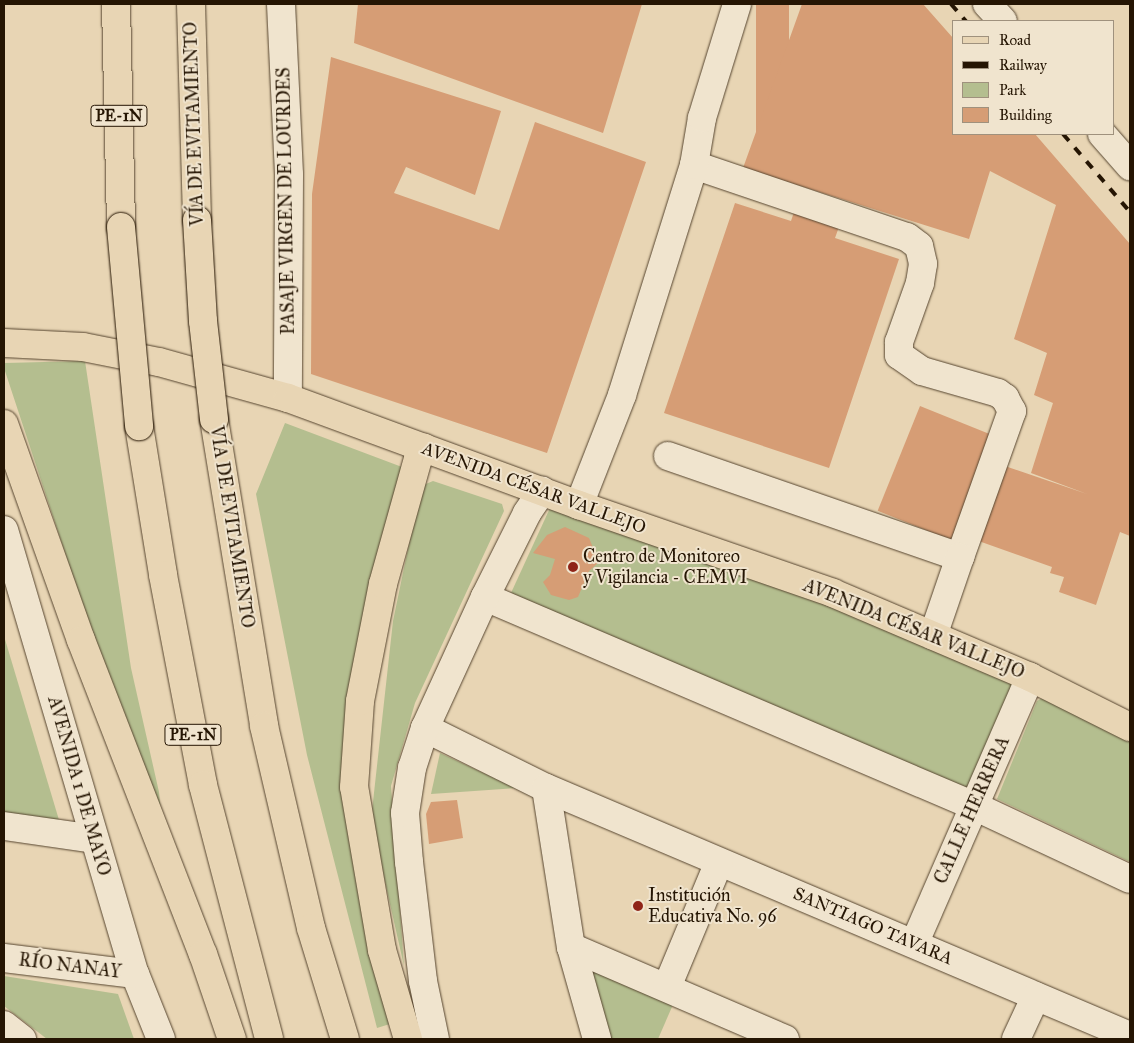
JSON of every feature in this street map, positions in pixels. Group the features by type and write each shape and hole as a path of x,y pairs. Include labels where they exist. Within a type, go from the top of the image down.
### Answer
{"main road":[{"name":"PE-1N","path":"116,4 122,228 139,426 163,576 203,785 269,1039"},
{"name":"VÍA DE EVITAMIENTO","path":"191,4 197,220 203,321 214,420 264,726 311,928 345,1039"},
{"name":"AVENIDA CÉSAR VALLEJO","path":"4,343 84,347 159,362 288,398 578,505 833,593 1030,677 1130,727"},
{"path":"4,424 88,658 203,954 232,1039"},
{"path":"408,1039 378,933 354,787 360,701 381,593 412,478 424,448"}],"street":[{"name":"PASAJE VIRGEN DE LOURDES","path":"281,4 289,175 288,398"},
{"path":"578,505 622,395 694,165 702,118 737,4"},
{"path":"987,4 1002,20"},
{"path":"1103,135 1130,166"},
{"path":"694,165 906,237 918,246 923,264 920,283 899,342 899,355 922,371 998,393 1009,403 1012,411 933,636"},
{"path":"668,456 960,557"},
{"path":"435,1039 423,981 405,813 412,768 425,728 486,598 527,513 542,491"},
{"name":"AVENIDA 1 DE MAYO","path":"4,530 10,567 135,974 161,1039"},
{"path":"486,598 972,805 1130,879"},
{"name":"CALLE HERRERA","path":"915,942 972,805 1030,677"},
{"name":"SANTIAGO TAVARA","path":"425,728 546,788 719,862 915,942 1130,1036"},
{"path":"546,788 572,947 598,1039"},
{"path":"4,826 94,839"},
{"path":"667,987 719,862"},
{"path":"572,947 785,1039"},
{"name":"RÍO NANAY","path":"4,958 135,974"},
{"path":"1016,1039 1036,996"},
{"path":"4,1025 22,1039"}],"green space":[{"path":"85,361 131,668 159,792 164,842 153,820 4,368 4,363"},
{"path":"285,423 402,467 351,688 393,1023 377,1028 307,755 256,494"},
{"path":"433,481 502,504 504,511 415,703 391,786 404,966 371,820 393,621 421,486"},
{"path":"550,508 806,591 1016,683 969,793 511,593"},
{"path":"4,636 59,820 4,814"},
{"path":"1044,697 1130,740 1130,862 997,799 1037,701"},
{"path":"440,753 516,788 431,794"},
{"path":"593,971 675,1000 658,1039 605,1039 588,977"},
{"path":"4,976 118,994 134,1039 47,1039 4,1006"}],"building":[{"path":"358,4 642,4 603,133 354,43"},
{"path":"756,4 789,4 789,154 756,154"},
{"path":"802,4 923,4 952,37 952,135 1036,135 1130,244 1130,536 1120,532 1096,605 1059,592 1064,577 1050,573 1052,567 973,539 999,464 1087,494 1031,473 1053,403 1034,395 1047,353 1014,339 1056,205 990,171 969,239 743,168"},
{"path":"331,57 501,111 475,195 406,167 394,193 499,230 535,122 646,162 547,453 311,374 312,194"},
{"path":"735,203 791,221 795,209 840,224 835,238 899,259 829,468 664,413"},
{"path":"920,406 993,436 951,540 878,511"},
{"name":"Centro de Monitoreo y Vigilancia - CEMVI","path":"565,527 589,538 599,562 589,571 578,597 569,600 551,595 543,582 550,575 555,559 533,553 547,535"},
{"path":"457,800 463,838 429,844 426,814 431,802"}],"railway":[{"path":"951,4 965,20"},
{"path":"1064,135 1130,212"}],"place":[{"name":"Centro de Monitoreo y Vigilancia - CEMVI","path":"573,567"},
{"name":"Institución Educativa No. 96","path":"638,906"}]}
